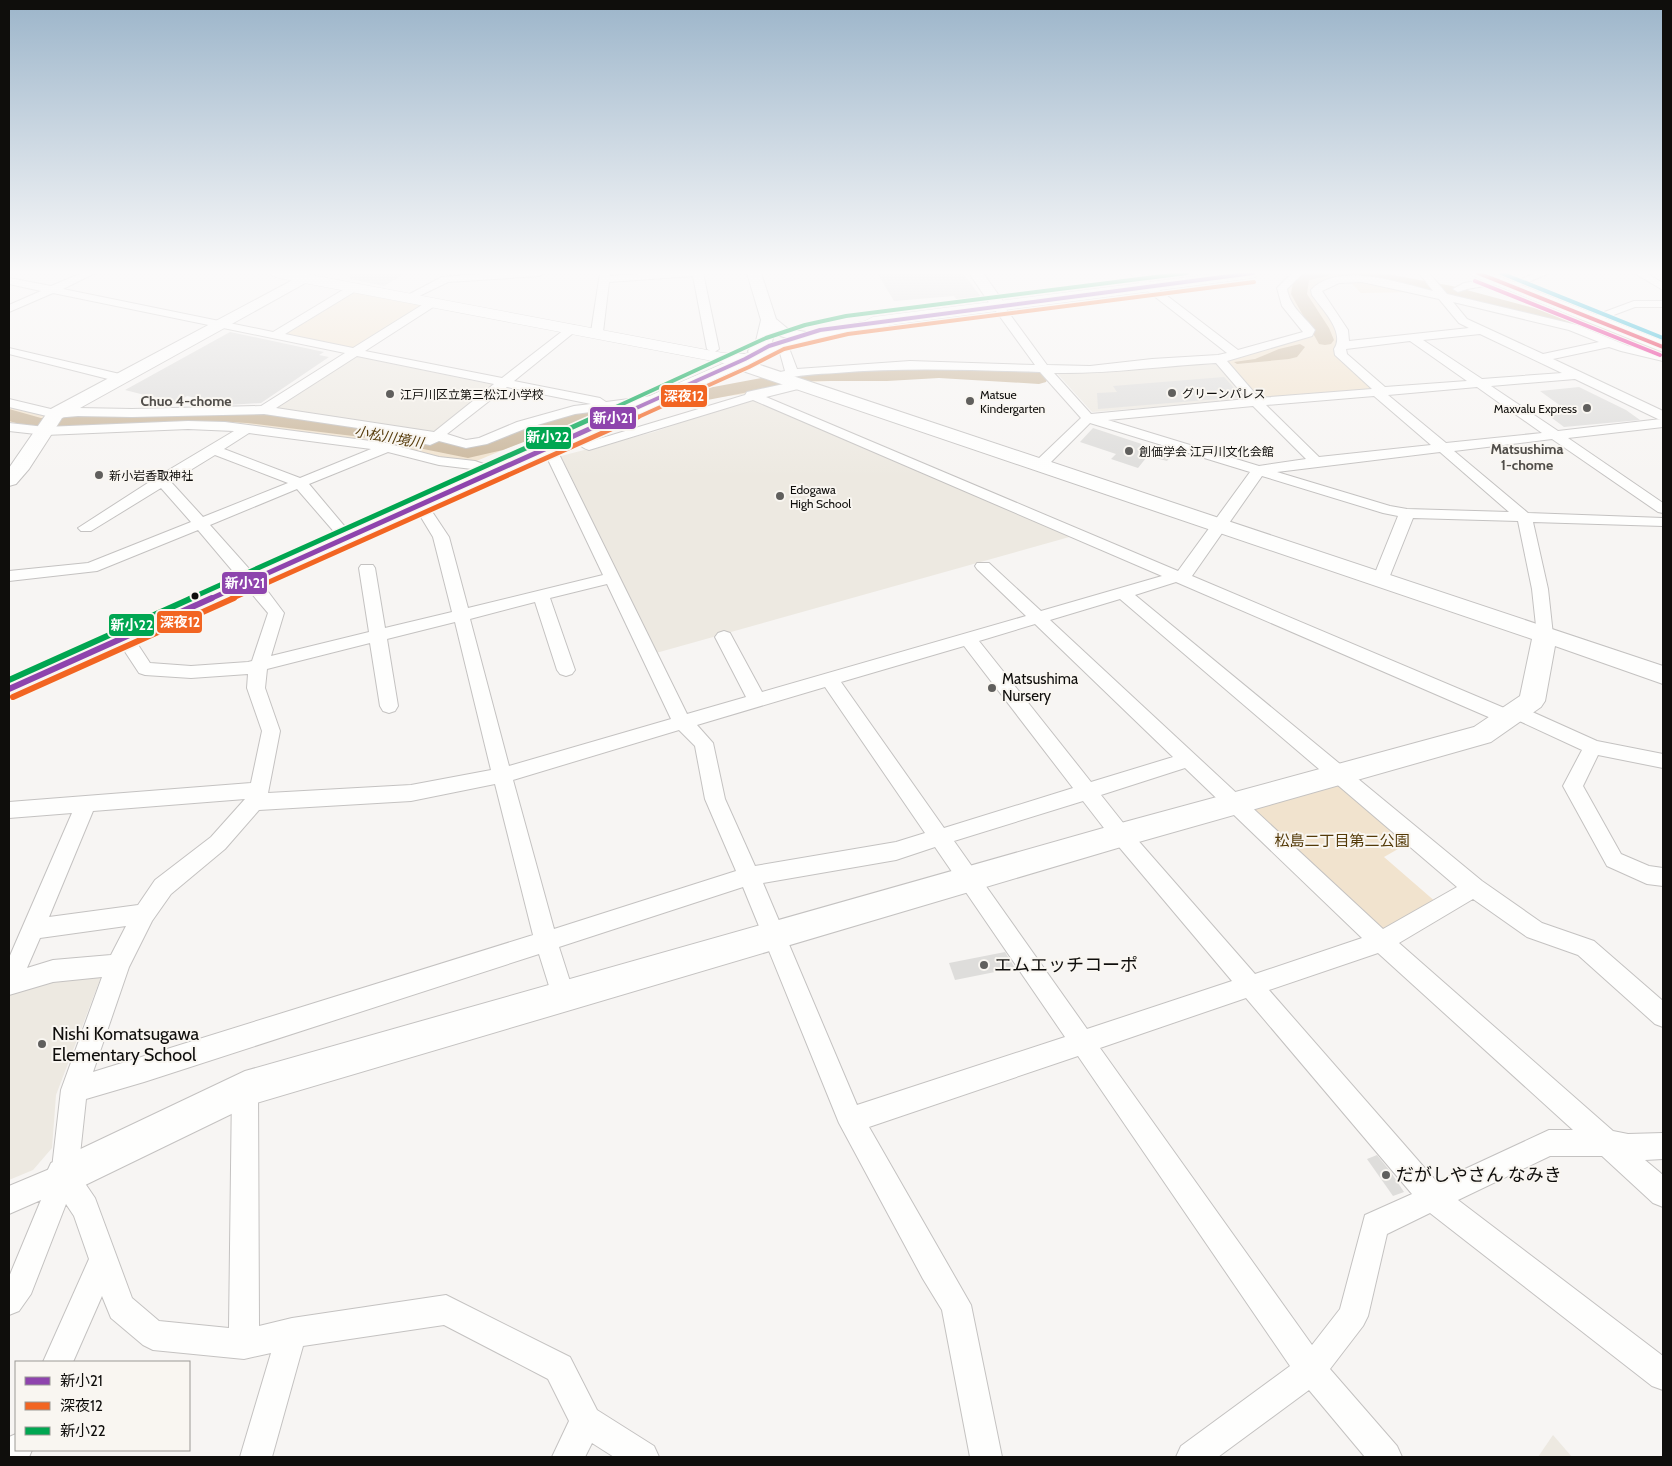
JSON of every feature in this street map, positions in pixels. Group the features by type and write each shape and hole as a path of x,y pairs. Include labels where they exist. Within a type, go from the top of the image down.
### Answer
{"main road":[{"path":"645,341 723,358 795,341"},
{"path":"9,689 783,341"},
{"path":"663,345 693,349 761,350"}],"street":[{"path":"9,480 22,465 50,422 120,378 187,341"},
{"path":"305,341 610,404"},
{"path":"264,410 372,341"},
{"path":"415,451 556,341"},
{"path":"711,341 713,349"},
{"path":"763,341 761,350 746,366 791,378 1663,675"},
{"path":"1024,341 1043,368 1088,418 1388,510 1407,513 1663,522"},
{"path":"1219,341 1237,355"},
{"path":"576,434 589,446 652,429 751,395 791,378 910,365 1090,370 1152,363 1219,359 1283,341"},
{"path":"9,1200 64,1176 245,1089 563,998 775,934 1482,734 1532,701 1544,635 1540,589 1524,517 1443,448 1341,355 1340,349 1344,344 1374,341"},
{"path":"1418,341 1663,509"},
{"path":"1507,341 1663,416"},
{"path":"1606,341 1640,353 1663,358"},
{"path":"1542,358 1610,343"},
{"path":"761,350 785,351 791,378"},
{"path":"9,351 120,378"},
{"path":"1219,359 1256,402 1316,462"},
{"path":"791,378 940,374 1055,381"},
{"path":"1041,464 1088,418 1577,375"},
{"path":"751,395 1177,577 1512,715 1593,747 1663,760"},
{"path":"9,402 50,422 78,412 132,413 264,410 435,437 466,444 482,441 522,425 566,412 610,404 652,400"},
{"path":"9,427 50,422 225,426 415,451 440,462 476,464 493,472"},
{"path":"9,810 86,804 257,796 410,793 503,775 1177,577 1186,573 1259,470 1663,422"},
{"path":"86,528 247,429"},
{"path":"9,589 14,576 91,568 386,447"},
{"path":"549,447 682,722 704,743 715,799 775,934 851,1120 933,1269 956,1306 986,1457"},
{"path":"213,449 300,482 341,531"},
{"path":"9,1301 21,1284 64,1176 74,1090 118,964 144,914 163,887 218,843 257,796 271,731 256,688 259,667 276,613 162,480"},
{"path":"420,504 441,537 563,998"},
{"path":"1381,578 1407,513"},
{"path":"983,566 1381,942 1663,1193"},
{"path":"367,568 389,706"},
{"path":"124,638 145,669 191,672 259,667 462,614 612,578"},
{"path":"1122,592 1474,888 1535,930 1586,948 1663,1016"},
{"path":"541,595 566,670"},
{"path":"724,637 757,701"},
{"path":"966,638 1121,835 1433,1198 1663,1375"},
{"path":"829,679 1311,1370 1386,1457"},
{"path":"1593,747 1573,786 1614,860 1646,875 1663,877"},
{"path":"74,1090 144,1070 750,876 896,851 941,839 1188,760"},
{"path":"9,984 86,804"},
{"path":"851,1120 1083,1043 1149,1018 1381,942 1474,888"},
{"path":"32,929 144,914"},
{"path":"9,984 53,971 118,964"},
{"path":"244,1344 245,1089"},
{"path":"1192,1457 1311,1370 1354,1316 1375,1225 1548,1143 1606,1143 1628,1147 1663,1146"},
{"path":"64,1176 85,1208 121,1308 153,1335 244,1344 292,1333 446,1310 559,1368 586,1421 643,1457"},
{"path":"58,1361 104,1261"},
{"path":"256,1457 292,1333"},
{"path":"568,1457 586,1421"}],"shaded area":[{"path":"1300,344 1305,347 1297,357 1237,364 1234,362 1255,359 1279,349"},
{"name":"江戸川区立第三松江小学校","path":"354,356 494,385 438,430 428,432 267,409"},
{"path":"1215,361 1248,400 1092,412 1055,371"},
{"name":"Edogawa High School","path":"750,398 1073,536 656,653 561,456 654,432"},
{"name":"Nishi Komatsugawa Elementary School","path":"101,977 56,1095 52,1148 33,1170 9,1180 9,992 40,984"},
{"path":"1553,1435 1572,1457 1538,1457"}],"green space":[{"path":"314,341 369,341 355,350"},
{"path":"1282,341 1341,341 1340,349 1383,392 1256,402 1219,359"},
{"path":"1613,341 1649,341 1663,347 1663,357 1656,357"},
{"path":"860,368 1041,369 1051,379 940,373 803,383 785,377"},
{"path":"772,380 791,386 765,392 667,403 699,390"},
{"path":"9,404 48,415 262,411 438,438 464,445 577,411 619,405 615,410 573,421 474,462 458,462 228,424 50,429 9,424"},
{"name":"松島二丁目第二公園","path":"1338,780 1412,841 1384,857 1437,903 1379,937 1243,808"}],"building":[{"path":"213,341 274,341 324,352 319,355 329,357 261,403 227,405 187,396 176,403 125,390"},
{"name":"グリーンパレス","path":"1224,377 1242,397 1098,409 1097,393 1117,392 1113,386"},
{"name":"Maxvalu Express","path":"1579,387 1626,410 1640,420 1564,427 1540,409 1562,407 1540,391"},
{"name":"創価学会 江戸川文化会館","path":"1093,428 1154,448 1138,468 1111,459 1116,454 1080,442"},
{"path":"1161,447 1175,451 1167,461 1152,457"},
{"name":"エムエッチコーポ","path":"1005,952 1015,968 955,980 949,963"},
{"name":"だがしやさん なみき","path":"1377,1155 1404,1192 1393,1196 1367,1159"}],"waterway":[{"name":"小松川境川","path":"1630,341 1663,346"},
{"name":"小松川境川","path":"798,378 812,375 887,375 939,372 1039,378"},
{"name":"小松川境川","path":"9,415 40,424 214,415 247,417 369,432 468,452 496,446 569,418 599,410 675,397 692,397 777,381"}],"transit line":[{"name":"新小22","path":"9,680 759,341"},
{"name":"新小21","path":"9,689 745,359 780,341"},
{"name":"深夜12","path":"13,697 749,367 784,349 816,341"},
{"path":"1626,341 1660,355"},
{"path":"1649,341 1663,347"}],"place":[{"name":"グリーンパレス","path":"1172,393"},
{"name":"江戸川区立第三松江小学校","path":"390,394"},
{"name":"Matsue Kindergarten","path":"970,401"},
{"name":"Maxvalu Express","path":"1587,408"},
{"name":"創価学会 江戸川文化会館","path":"1129,451"},
{"name":"新小岩香取神社","path":"99,475"},
{"name":"Edogawa High School","path":"780,496"},
{"name":"Matsushima Nursery","path":"992,688"},
{"name":"エムエッチコーポ","path":"984,965"},
{"name":"Nishi Komatsugawa Elementary School","path":"42,1044"},
{"name":"だがしやさん なみき","path":"1386,1175"}],"district":[{"name":"Chuo 4-chome","path":"186,401"},
{"name":"Matsushima 1-chome","path":"1527,458"}]}
